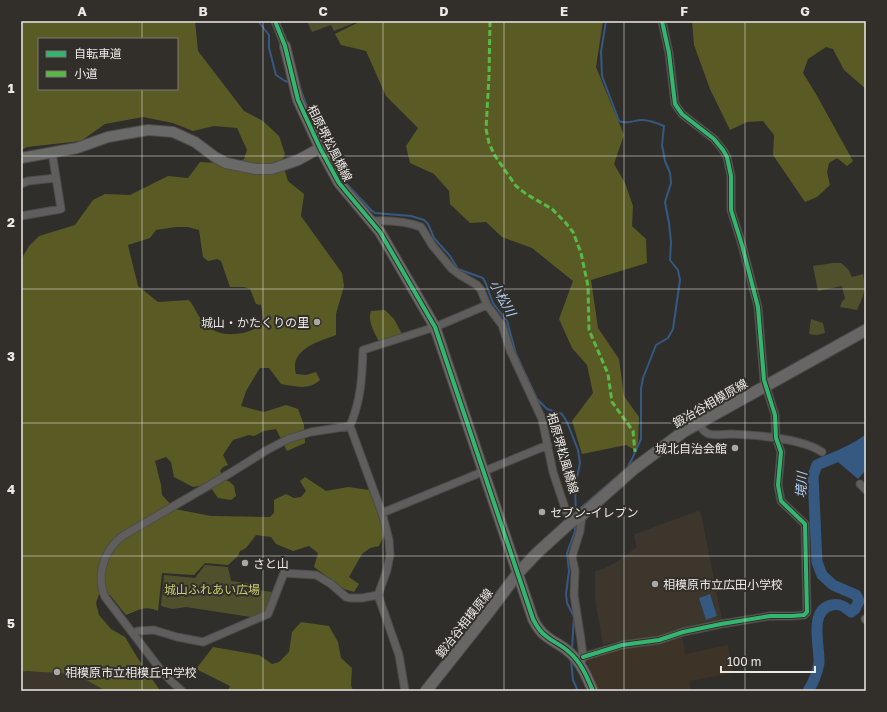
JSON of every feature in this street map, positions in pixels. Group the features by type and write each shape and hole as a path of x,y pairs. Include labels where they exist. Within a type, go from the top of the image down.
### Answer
{"main road":[{"name":"鍛冶谷相模原線","path":"426,691 518,573 537,553 635,468 679,435 698,423 866,330"}],"street":[{"path":"275,21 285,46"},
{"path":"372,221 380,232 435,327 518,573 529,611 539,629 546,636 581,662 622,645 659,640 683,632 726,623 770,616 792,616 806,613 805,524 781,501 778,485 782,452 776,438 775,415 765,386 758,307 742,245 731,210 731,176 727,158 723,150 714,139 682,114 675,104 669,53 662,21"},
{"name":"相原堺松風橋線","path":"285,46 294,87 301,108 339,183 372,221 385,220 408,223 421,227 432,245 452,269 460,276 477,285 488,305 502,325 510,350 542,419 553,472 576,519 580,531 572,557 575,574 574,595 579,620 581,662 593,691"},
{"path":"21,158 76,148 108,137 148,130 173,132 195,142 215,157 226,163 256,169 271,169 278,167 298,160 320,148"},
{"path":"21,216 61,209 52,152"},
{"path":"21,184 28,181 56,178"},
{"path":"405,691 400,655 378,594 387,570 390,555 389,540 382,513 367,469 350,426 357,410 362,390 363,350 435,327 488,305"},
{"path":"698,423 704,431 710,435 752,435 776,438 813,447 822,452"},
{"path":"182,691 167,677 105,597 102,590 103,560 117,540 267,450 288,439 311,432 350,426"},
{"path":"382,513 548,446"},
{"path":"860,484 866,490"},
{"path":"134,635 135,632 138,631 154,630 203,642 268,614 284,573 316,575 331,584 346,597 350,598 362,598 378,594"}],"shaded area":[{"path":"21,21 195,21 198,51 244,111 263,121 279,136 285,154 282,162 288,181 304,194 301,216 342,273 344,286 336,314 336,335 307,348 297,358 295,365 296,374 306,375 316,372 320,380 311,386 306,387 281,384 269,368 260,368 246,391 241,406 264,412 286,405 298,409 304,425 305,443 287,451 276,429 264,431 254,436 249,435 233,440 223,455 228,465 223,467 220,471 226,480 234,486 236,496 231,500 218,498 208,484 193,487 174,477 171,462 166,457 155,461 162,495 175,509 211,516 270,517 274,513 274,500 286,494 294,498 301,497 306,491 300,481 305,477 326,491 348,487 369,490 385,533 379,546 370,548 362,554 349,577 359,584 354,592 344,589 314,567 318,553 309,546 293,551 276,544 271,537 256,535 246,548 240,551 238,556 228,565 205,563 194,575 162,573 158,611 146,608 126,615 110,595 99,594 96,603 99,615 111,629 125,637 159,689 157,691 106,691 76,674 21,672 21,260 29,246 39,236 75,225 93,200 105,194 130,195 168,176 188,178 200,162 234,164 244,159 247,150 237,128 214,126 193,131 173,123 143,117 105,124 81,141 27,147 21,150","holes":["188,227 199,230 203,257 208,261 217,259 221,261 230,287 244,287 250,289 256,304 261,305 263,318 259,327 237,334 215,331 202,321 189,300 158,302 138,286 128,245 150,238 156,230"]},
{"path":"361,21 603,21 596,67 624,135 614,164 625,183 633,206 632,226 646,239 647,263 591,280 598,328 619,359 624,396 639,417 638,442 635,450 626,445 582,454 572,421 593,393 587,365 572,348 559,319 573,281 532,248 502,237 486,222 470,223 450,204 449,191 434,174 410,163 406,146 418,128 386,96 366,51 341,45 335,34"},
{"path":"692,21 866,21 866,89 844,70 833,49 826,47 808,59 803,73 853,161 847,166 837,158 829,163 827,172 830,185 817,197 805,202 773,155 774,135 763,121 747,122 730,130 710,89 694,45"},
{"path":"385,310 394,319 402,334 379,342 372,327 370,315 371,311"},
{"name":"相模原市立広田小学校","path":"698,511 701,513 722,620 720,622 658,637 613,642 603,645 595,598 595,571 615,563 637,547 634,536 635,534"},
{"path":"301,622 329,626 338,642 341,658 352,668 351,685 353,691 228,691 230,686 196,669 213,647 259,655 272,664 279,662 289,652 292,632"},
{"path":"682,635 685,654 728,645 733,673 689,681 691,691 599,691 587,660 623,647"},
{"name":"相模原市立相模丘中学校","path":"78,663 117,691 21,691 21,665"}],"green space":[{"path":"307,21 353,21 354,23 334,31 331,25 312,32"},
{"path":"841,263 848,269 852,277 863,274 864,293 857,310 840,307 842,301 845,299 842,286 818,291 813,266"},
{"path":"811,319 823,323 825,333 817,335 809,334"},
{"name":"城山ふれあい広場","path":"205,565 228,567 231,581 256,584 259,590 272,592 266,612 251,617 186,607 172,609 161,606 164,575 195,578"}],"water":[{"path":"866,446 866,470 858,479 838,462"},
{"path":"710,594 717,616 706,620 699,598"}],"waterway":[{"name":"小松川","path":"258,21 269,35 269,48 276,75 289,82"},
{"path":"576,512 627,468 641,439 641,389 643,378 656,345 668,338 673,329 680,280 678,270 670,260 671,242 665,202 671,183 670,173 665,161 662,145 664,126 645,120 627,122 619,121 602,76 601,52 606,21"},
{"name":"小松川","path":"299,85 306,104 320,129 344,181 371,210 375,213 411,216 424,220 428,224 434,238 450,256 458,269 483,278 493,303 507,321 516,354 537,399 547,409 562,414 567,422 578,450 580,463 575,487 576,515"},
{"name":"境川","path":"808,691 815,678 819,663 817,630 820,614 825,608 832,605 842,606 851,612 855,609 859,601 856,595 833,585 822,575 817,562 813,476 817,465 848,452 866,441"},
{"name":"小松川","path":"572,649 574,617 567,603 566,594 569,571 567,553 575,531 575,525"},
{"name":"小松川","path":"571,660 573,680 578,691"}],"marked path":[{"path":"490,21 486,129 489,143 495,156 516,186 526,194 552,209 573,232 581,253 588,286 589,330 608,374 612,402 633,431 635,452"}],"cycle path":[{"path":"275,21 285,46 298,100 320,148 339,183 380,232 435,327 533,619 538,628 544,634 577,660 593,691"},
{"path":"583,657 622,645 659,640 683,632 721,624 770,616 804,615 807,612 805,524 781,501 778,485 781,452 776,438 775,415 764,380 758,307 742,245 731,210 731,176 727,157 714,139 682,114 675,104 669,53 662,21"}],"place":[{"name":"城山・かたくりの里","path":"317,322"},
{"name":"城北自治会館","path":"735,448"},
{"name":"セブン-イレブン","path":"542,512"},
{"name":"さと山","path":"245,563"},
{"name":"相模原市立広田小学校","path":"655,584"},
{"name":"相模原市立相模丘中学校","path":"57,672"}]}
